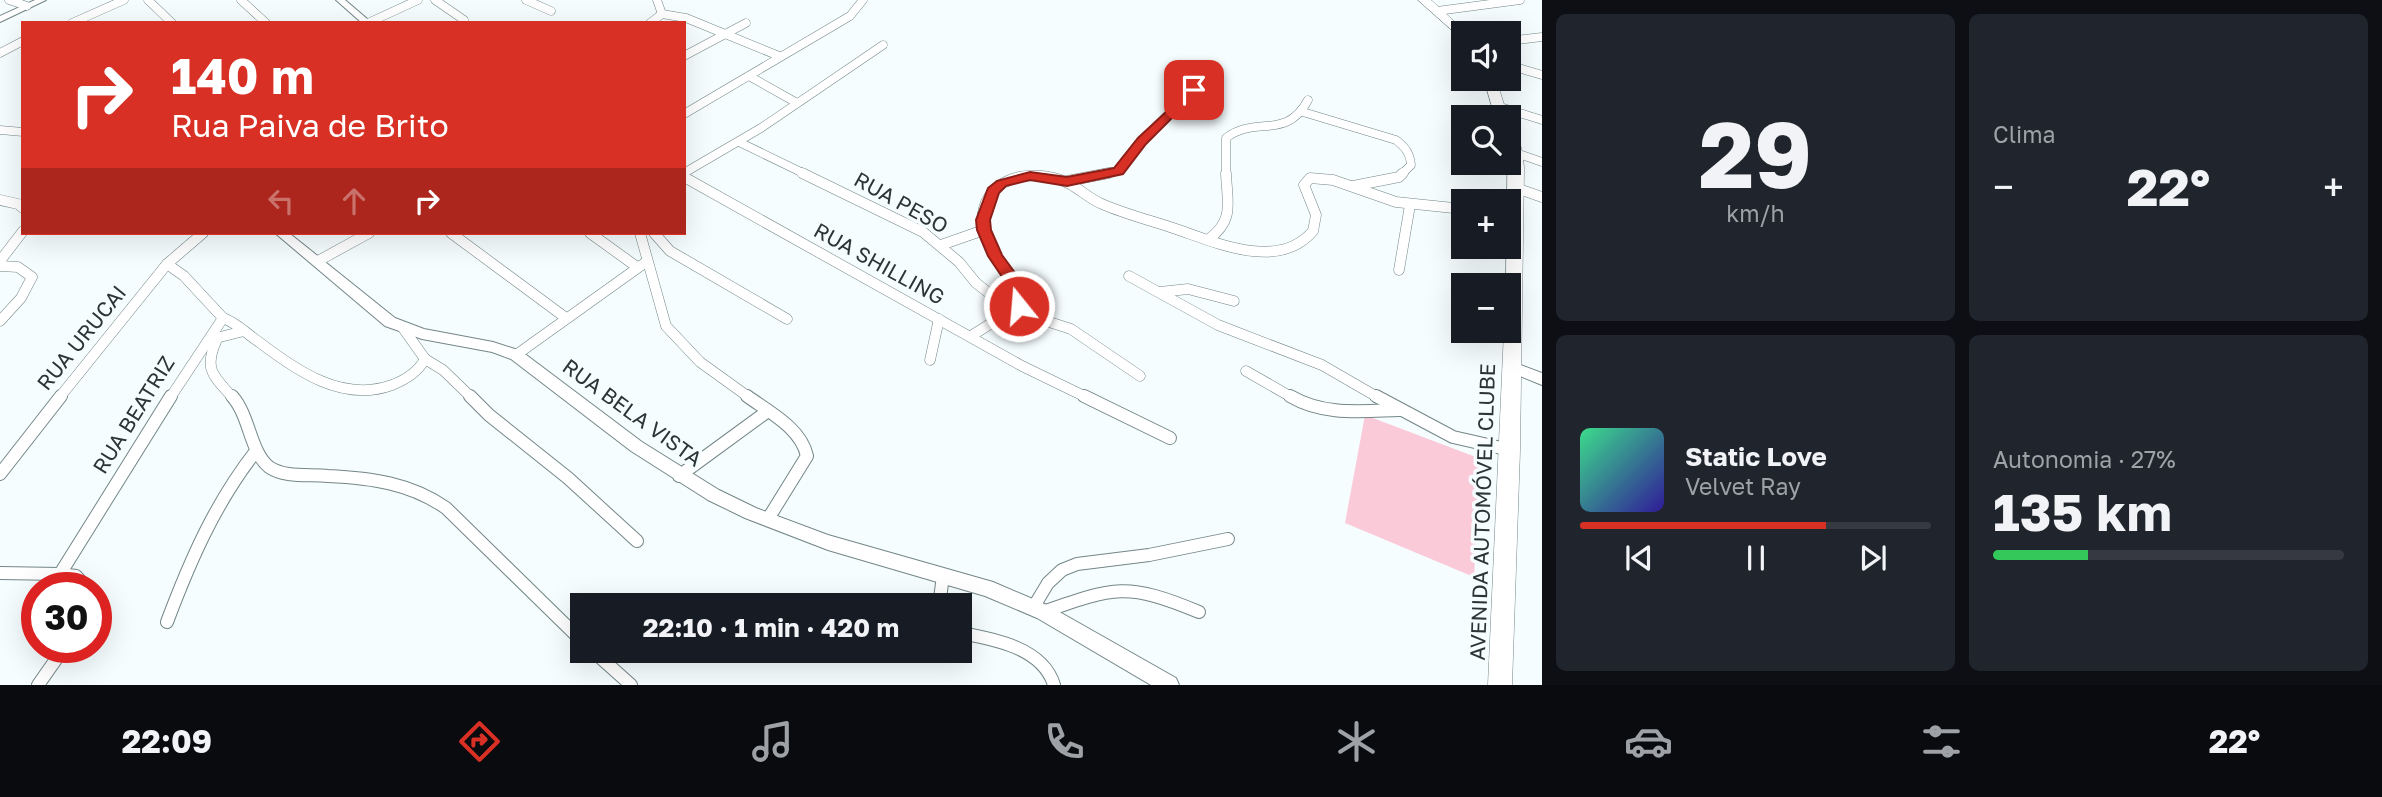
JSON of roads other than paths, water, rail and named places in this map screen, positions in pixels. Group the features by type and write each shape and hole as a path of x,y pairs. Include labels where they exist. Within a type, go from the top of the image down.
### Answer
{"main road":[{"path":"1424,0 1451,24"},
{"name":"AVENIDA AUTOMÓVEL CLUBE","path":"1516,175 1516,188"},
{"name":"AVENIDA AUTOMÓVEL CLUBE","path":"1500,685 1510,450 1511,259"}],"street":[{"path":"9,0 27,6"},
{"path":"0,19 42,0"},
{"path":"76,21 124,0"},
{"path":"148,0 170,21"},
{"path":"241,0 264,21"},
{"path":"340,0 366,21"},
{"path":"372,21 418,0"},
{"path":"435,0 464,20"},
{"path":"526,0 551,11"},
{"path":"656,0 662,13"},
{"path":"686,113 849,16 863,0"},
{"path":"1437,11 1520,0"},
{"path":"652,21 662,13 678,15 779,56"},
{"path":"686,55 746,23"},
{"path":"1521,39 1542,37"},
{"path":"0,53 21,42"},
{"path":"686,174 739,142 883,46"},
{"path":"971,336 1015,311 1021,297 1019,289 996,256 984,230 983,220 993,191 1002,184 1030,176 1067,181 1118,171 1142,141 1213,69"},
{"path":"1521,69 1542,75"},
{"path":"749,76 797,103"},
{"path":"1209,239 1223,229 1227,219 1226,138 1235,130 1284,125 1303,112 1308,100"},
{"path":"1303,112 1391,137 1402,144 1411,155 1411,165 1399,177 1350,186"},
{"path":"1521,116 1542,120"},
{"path":"0,130 21,132"},
{"name":"RUA PESO","path":"739,142 923,232 941,245 976,283 1015,311 1071,329 1140,376"},
{"path":"1521,155 1542,162"},
{"name":"RUA SHILLING","path":"686,176 1022,366 1170,438"},
{"path":"1067,181 1097,202 1225,244 1271,251 1298,244 1312,233 1316,216 1304,186 1305,181 1319,177 1410,205 1451,208"},
{"path":"1516,188 1542,197"},
{"path":"0,200 21,206"},
{"path":"1399,270 1410,205"},
{"path":"941,245 984,230"},
{"path":"0,261 21,234"},
{"name":"RUA URUCAI","path":"0,474 167,264 201,235"},
{"name":"RUA BELA VISTA","path":"284,235 371,307 403,328 493,347 516,355 679,476 728,503 768,519 987,588 1038,610 1148,680 1169,685"},
{"path":"318,261 365,235"},
{"path":"454,235 566,318"},
{"path":"593,235 642,265"},
{"path":"640,235 642,265 666,326 700,362 768,411 800,439 807,456 768,519"},
{"path":"656,235 670,251 787,319"},
{"path":"167,264 184,276 223,318 298,368 341,390 386,388 419,369 425,359"},
{"path":"516,355 642,265"},
{"path":"0,266 18,267 28,271 32,277 30,286 0,321"},
{"path":"1129,276 1218,325 1322,365 1424,425 1453,437 1510,450"},
{"path":"1160,292 1172,288 1193,290 1234,301"},
{"name":"RUA BEATRIZ","path":"61,572 158,416 213,339 223,318"},
{"path":"930,360 939,319"},
{"path":"403,328 425,359 443,370 489,415 568,478 636,541"},
{"path":"244,331 213,339 209,370 213,379 243,410 250,422 256,451 270,468 282,473 375,480 428,493 570,629"},
{"path":"1510,366 1542,379"},
{"path":"1246,371 1307,406 1343,412 1399,410"},
{"path":"679,476 768,411"},
{"path":"167,622 194,551 210,518 256,451"},
{"path":"1038,610 1048,583 1062,570 1077,564 1139,557 1228,539"},
{"path":"0,573 21,573"},
{"path":"941,593 943,576"},
{"path":"1038,610 1112,590 1129,590 1165,598 1199,612"},
{"path":"972,635 1031,655 1048,669 1054,685"},
{"path":"38,685 53,663"},
{"path":"606,663 631,685"}]}
